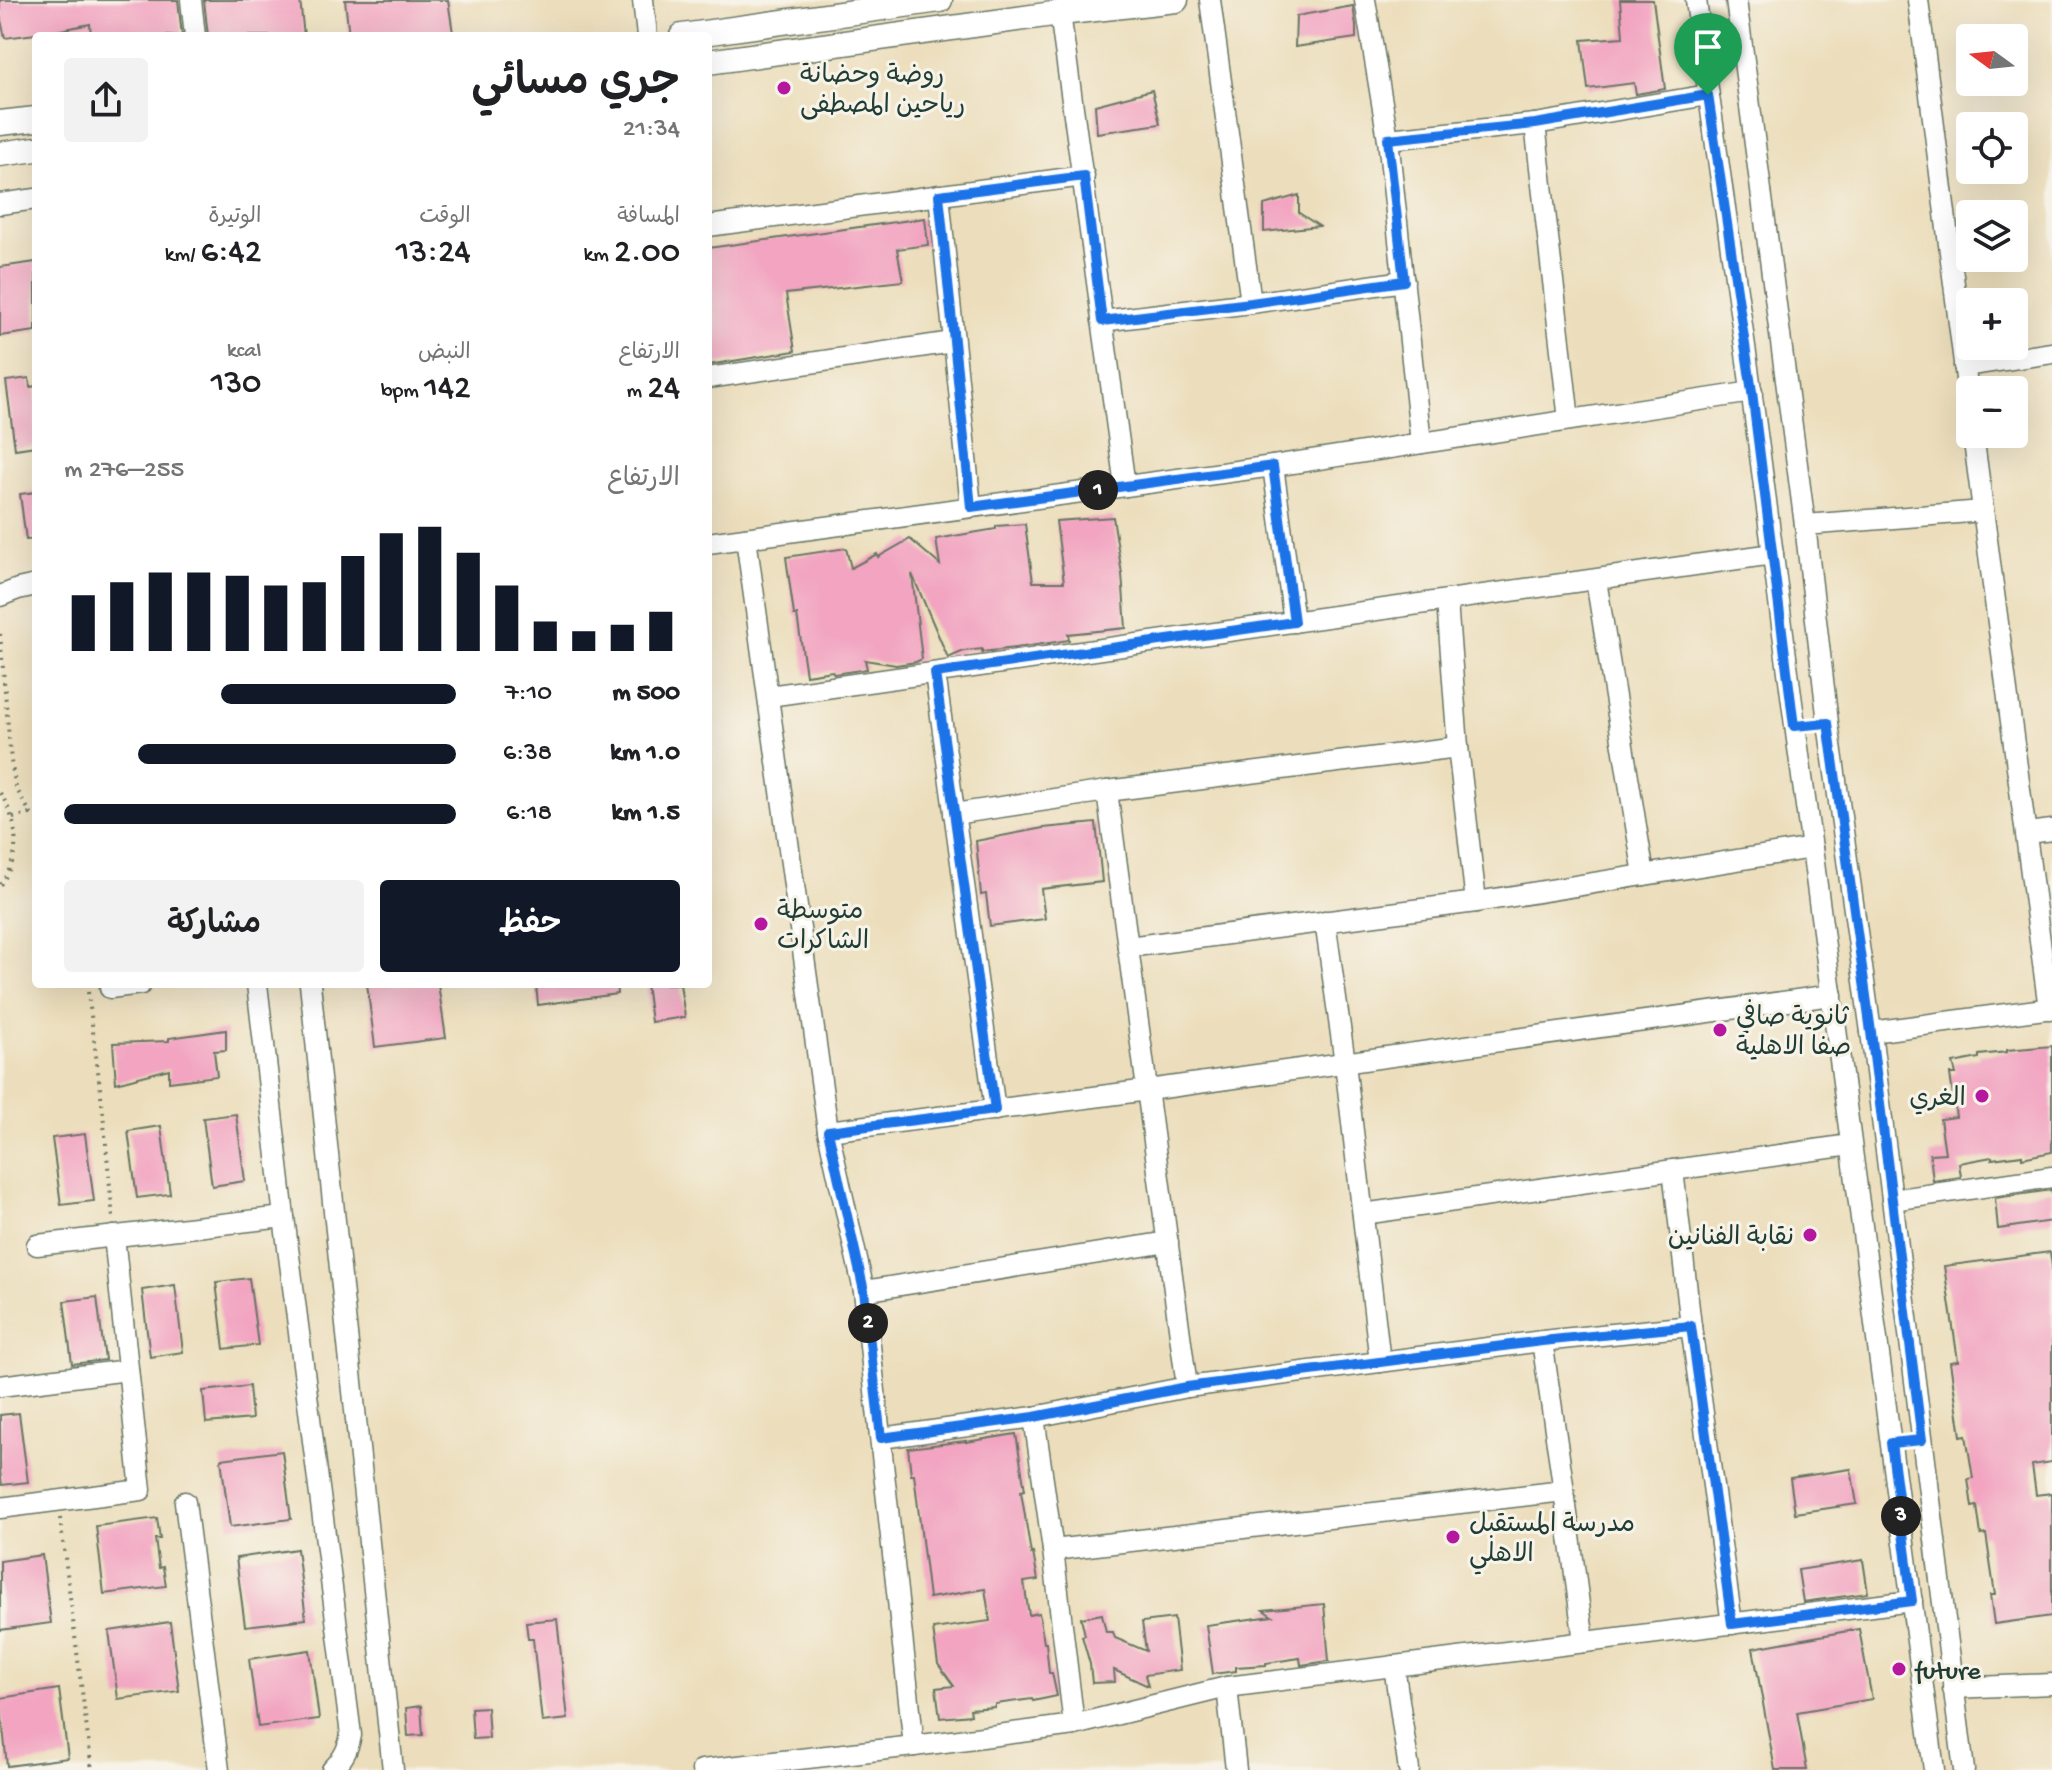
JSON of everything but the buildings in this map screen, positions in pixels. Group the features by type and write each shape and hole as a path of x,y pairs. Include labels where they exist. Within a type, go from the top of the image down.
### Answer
{"main road":[{"path":"711,32 940,0"},
{"path":"712,61 1124,4 1176,0"},
{"path":"0,123 32,119"},
{"path":"0,154 32,150"}],"street":[{"path":"191,0 195,32"},
{"path":"643,0 647,32"},
{"path":"1210,0 1251,303"},
{"path":"1365,0 1388,139 1421,443"},
{"path":"1696,0 1752,392 1934,1770"},
{"path":"1736,0 1964,1770"},
{"path":"1918,0 1965,376"},
{"path":"1060,13 1125,486"},
{"path":"1388,139 1535,124 1708,95"},
{"path":"1535,124 1569,420"},
{"path":"712,225 1084,176"},
{"path":"939,195 971,507"},
{"path":"0,204 32,200"},
{"path":"1102,321 1404,281"},
{"path":"712,377 953,342"},
{"path":"1964,366 2052,353"},
{"path":"712,542 1273,466 1752,392"},
{"path":"1871,1032 2051,1009 1975,448"},
{"path":"1273,466 1294,622"},
{"path":"1805,525 1983,511"},
{"path":"746,538 828,1131 864,1291 914,1746"},
{"path":"769,696 1773,554"},
{"path":"1596,580 1644,875"},
{"path":"0,596 32,586"},
{"path":"1447,601 1458,747 1476,902"},
{"path":"935,673 995,1110"},
{"path":"1794,726 1828,723"},
{"path":"954,814 1107,791 1458,747"},
{"path":"1107,791 1187,1387"},
{"path":"2027,833 2052,830"},
{"path":"1128,947 1476,902 1812,848"},
{"path":"1325,921 1380,1362"},
{"path":"257,988 351,1735 342,1760 332,1770"},
{"path":"310,988 393,1770"},
{"path":"828,1131 1832,995"},
{"path":"1363,1214 1850,1145"},
{"path":"1673,1170 1732,1624"},
{"path":"1892,1200 2052,1177"},
{"path":"37,1245 284,1217"},
{"path":"0,1508 141,1490 114,1236"},
{"path":"864,1291 1168,1242"},
{"path":"881,1438 1034,1417 1187,1387 1542,1341 1691,1326"},
{"path":"1542,1341 1584,1642"},
{"path":"0,1386 128,1370"},
{"path":"1034,1417 1074,1725"},
{"path":"1891,1443 1922,1440"},
{"path":"1053,1550 1564,1491"},
{"path":"185,1502 219,1770"},
{"path":"702,1770 1074,1725 1227,1687 1912,1601"},
{"path":"1394,1666 1409,1770"},
{"path":"1953,1688 2052,1684"},
{"path":"1227,1687 1236,1770"}],"path":[{"path":"0,634 11,761 16,788 31,814 13,818"},
{"path":"0,793 8,804 16,834 12,865 0,885"},
{"path":"88,988 114,1236"},
{"path":"58,1501 92,1770"}],"place":[{"name":"روضة وحضانة رياحين المصطفى","path":"784,88"},
{"name":"متوسطة الشاكرات","path":"761,924"},
{"name":"ثانوية صافي صفا الاهلية","path":"1720,1030"},
{"name":"الغري","path":"1982,1096"},
{"name":"نقابة الفنانين","path":"1810,1235"},
{"name":"مدرسة المستقبل الاهلي","path":"1453,1537"},
{"name":"future","path":"1899,1669"}],"route":[{"path":"1708,95 1752,392 1794,726 1828,723 1871,1032 1922,1440 1891,1443 1912,1601 1732,1624 1691,1326 1542,1341 1187,1387 1034,1417 881,1438 864,1291 828,1131 995,1110 935,673 1294,622 1273,466 971,507 939,195 1084,176 1102,321 1251,303 1404,281 1388,139 1535,124 1708,95"}]}
